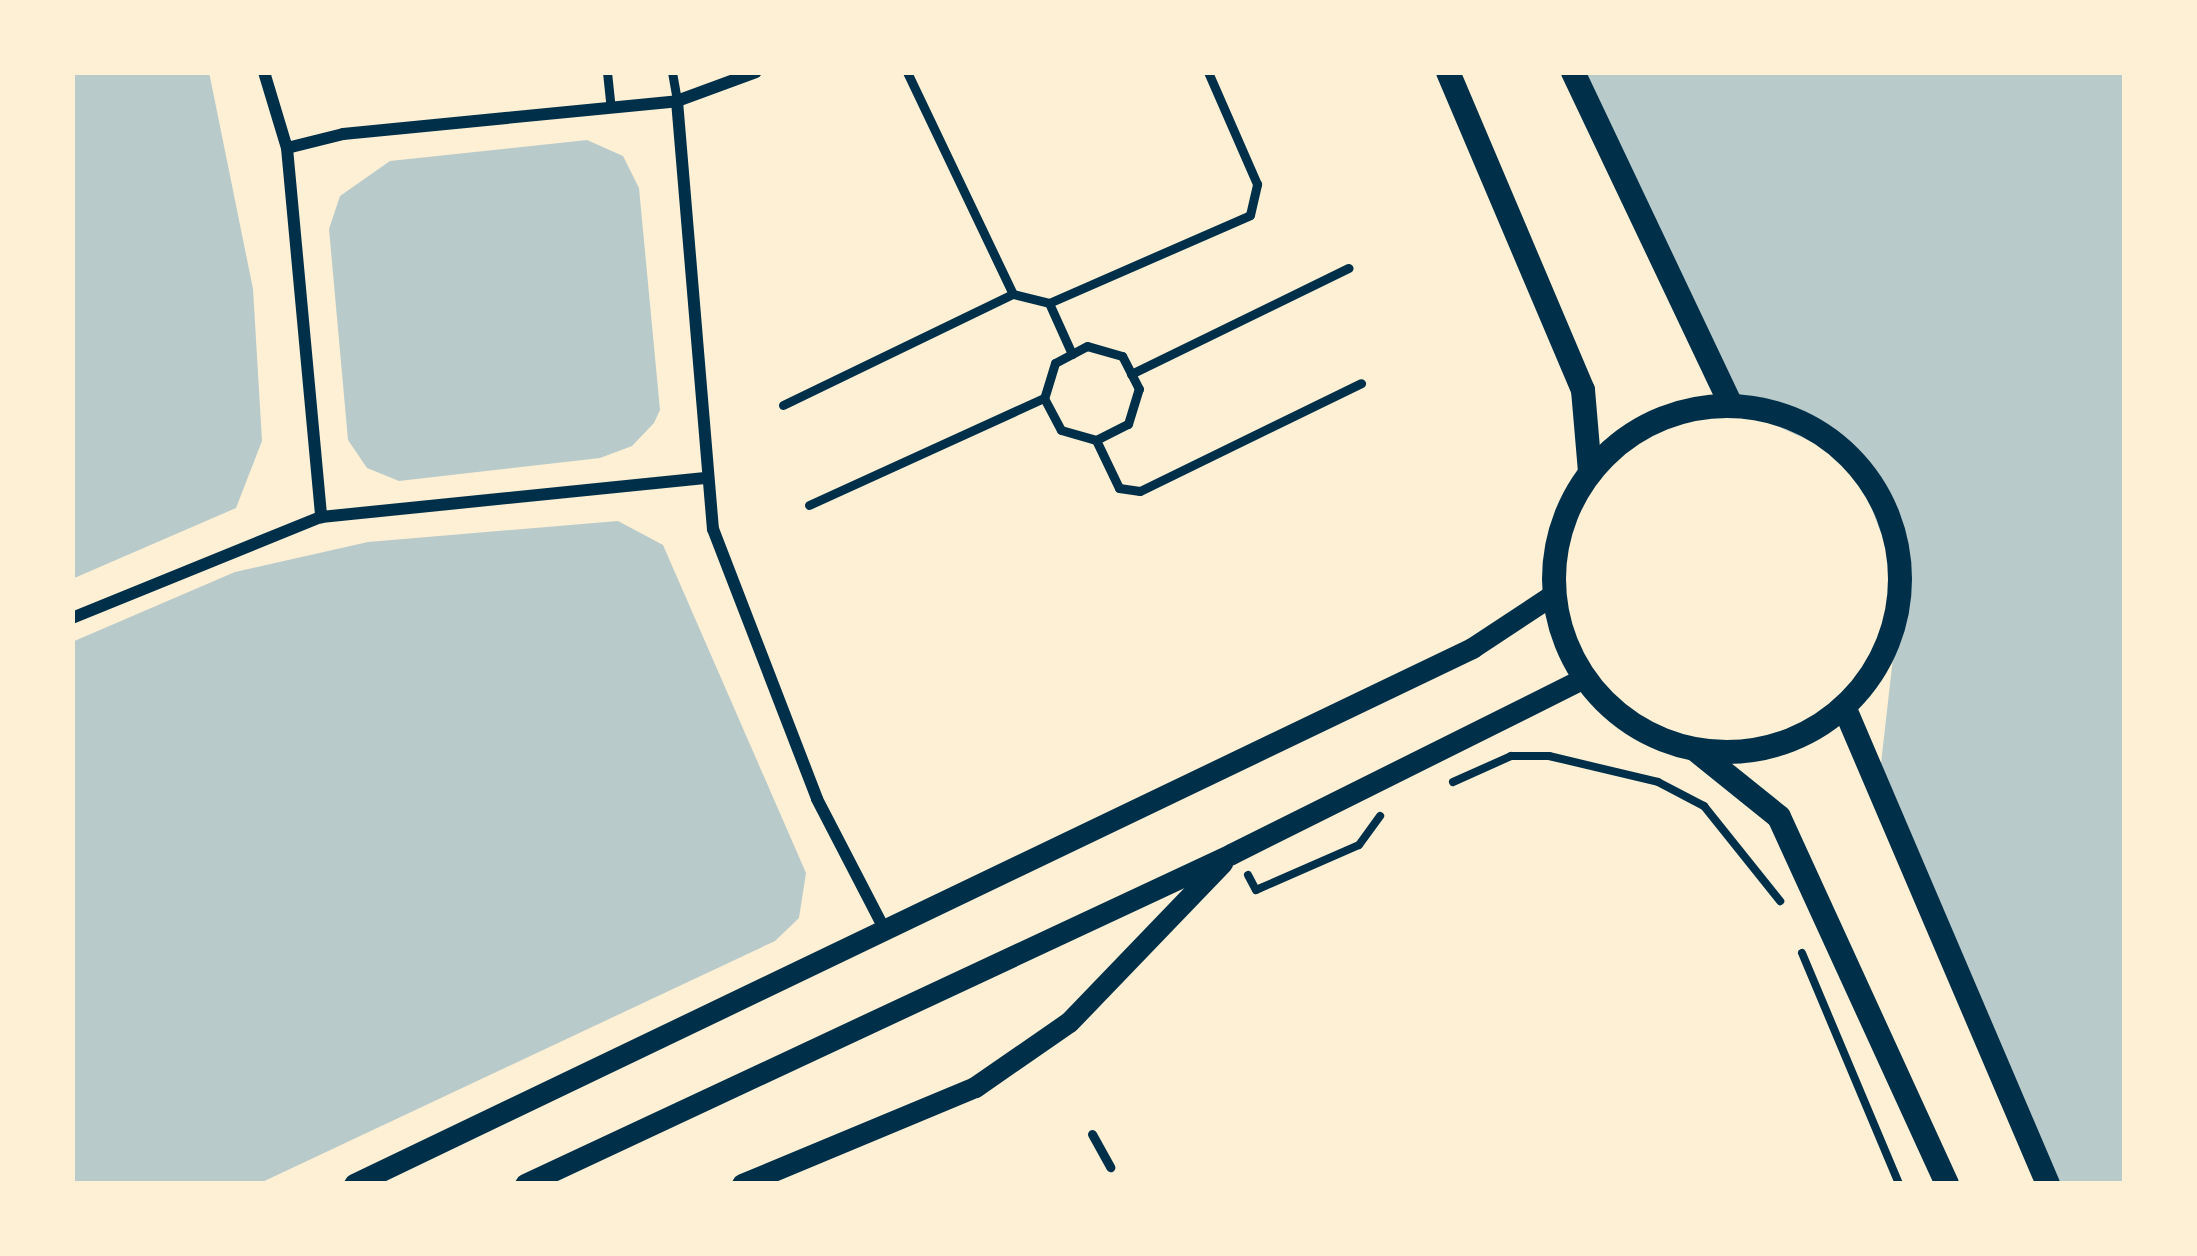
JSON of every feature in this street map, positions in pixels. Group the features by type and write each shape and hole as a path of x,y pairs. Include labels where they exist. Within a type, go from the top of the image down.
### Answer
{"main road":[{"path":"1448,72 1583,390 1590,472"},
{"path":"1573,72 1731,405"},
{"path":"1697,751 1776,747 1845,709 1874,674 1900,587 1880,498 1819,432 1731,405 1653,422 1590,472 1560,530 1554,594 1584,678 1614,712 1697,751 1779,817 1947,1184"},
{"path":"1845,709 2048,1184"}],"street":[{"path":"264,72 287,148 321,518"},
{"path":"287,148 343,134 677,101 756,72"},
{"path":"677,101 705,478 713,529 817,799 886,932"},
{"path":"72,618 321,518 705,478"},
{"path":"354,1184 1472,648 1554,594"},
{"path":"524,1184 1234,852 1584,678"},
{"path":"742,1184 975,1087 1069,1022 1234,852"}],"lane":[{"path":"607,72 611,111"},
{"path":"672,72 677,101"},
{"path":"907,72 1013,294"},
{"path":"783,404 1013,294 1049,303 1250,215 1257,184 1208,72"},
{"path":"1131,374 1348,268"},
{"path":"1049,303 1072,354"},
{"path":"1087,346 1122,356 1131,374 1139,389 1128,424 1096,440 1061,430 1045,398 1055,363 1087,346"},
{"path":"1096,440 1119,488 1140,491 1361,383"},
{"path":"809,505 1045,398"},
{"path":"1092,1134 1110,1167"}],"path":[{"path":"1447,784 1511,756 1549,756 1658,782 1704,806 1789,923"},
{"path":"1234,852 1256,890 1359,845 1383,812"},
{"path":"1798,945 1899,1184"}],"shaded area":[{"path":"72,72 209,72 253,289 262,441 236,508 72,579"},
{"path":"1573,72 2125,72 2125,1184 2048,1184 1877,799 1901,587 1854,461 1731,405"},
{"path":"587,140 623,156 639,188 660,410 654,423 632,446 600,458 399,481 367,468 348,440 329,229 340,196 390,161"},
{"path":"618,521 663,545 806,873 799,918 775,941 258,1184 72,1184 72,642 235,572 368,542"}]}
